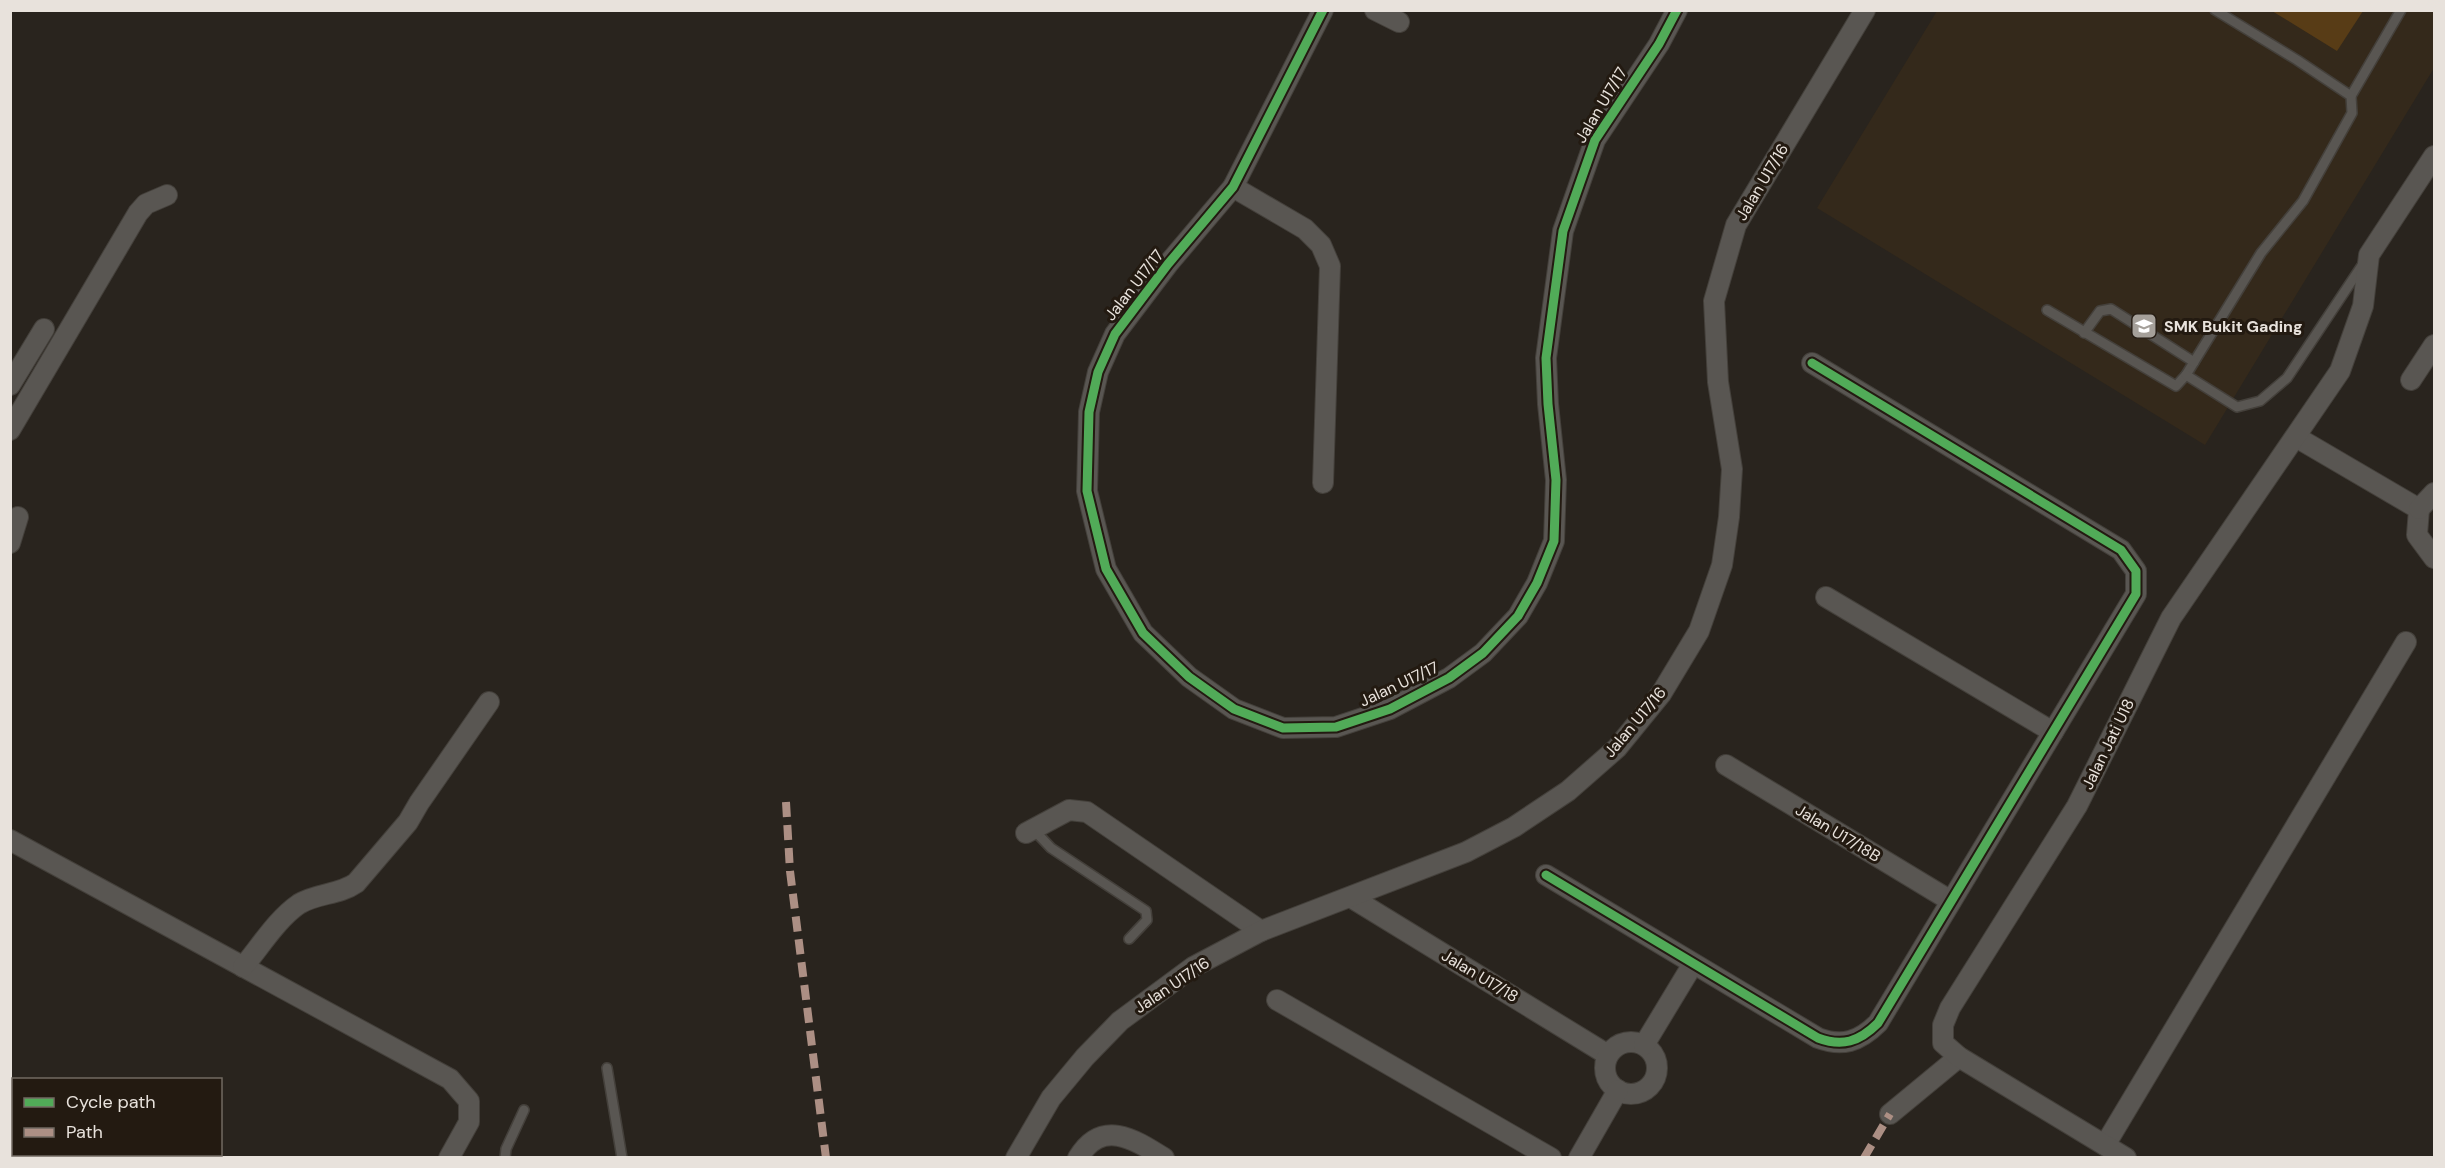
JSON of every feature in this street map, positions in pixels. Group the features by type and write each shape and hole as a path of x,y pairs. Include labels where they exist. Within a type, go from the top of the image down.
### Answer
{"street":[{"name":"Jalan U17/17","path":"1323,10 1233,187 1168,264 1115,334 1098,372 1089,412 1087,491 1106,568 1143,633 1189,677 1234,709 1282,728 1336,727 1390,709 1449,678 1483,653 1518,616 1537,583 1554,541 1556,480 1546,358 1563,231 1595,140 1659,44 1677,10"},
{"path":"1375,10 1399,22"},
{"name":"Jalan U17/16","path":"1016,1158 1052,1098 1120,1021 1193,967 1261,931 1352,898 1466,852 1514,827 1568,791 1617,748 1654,703 1699,631 1722,565 1732,478 1718,382 1714,301 1736,225 1865,10"},
{"path":"2369,255 2434,156"},
{"path":"1233,187 1305,228 1321,244 1330,266 1323,483"},
{"path":"10,430 138,213 146,204 167,195"},
{"name":"Jalan Jati U18","path":"2126,1158 1959,1057 1943,1043 1943,1025 1950,1008 2078,806 2171,618 2340,370 2363,306 2369,255"},
{"path":"10,384 44,329"},
{"path":"2411,380 2434,345"},
{"path":"1546,875 1818,1038 1833,1044 1850,1042 1865,1036 1878,1023 2136,594 2136,571 2121,550 1812,363"},
{"path":"2296,437 2419,509"},
{"path":"2434,494 2419,509 2417,535 2434,558"},
{"path":"10,543 18,517"},
{"path":"1826,597 2053,732"},
{"path":"2105,1144 2406,642"},
{"path":"243,967 285,916 299,904 315,897 346,890 356,883 408,822 489,702"},
{"name":"Jalan U17/18B","path":"1726,765 1951,901"},
{"path":"1030,831 1069,810 1088,812 1261,931"},
{"path":"10,840 450,1078 470,1101 469,1122 449,1158"},
{"name":"Jalan U17/18","path":"1352,898 1608,1055"},
{"path":"1644,1045 1693,964"},
{"path":"1277,1000 1551,1158"},
{"path":"1636,1042 1644,1045 1655,1059 1655,1077 1644,1090 1626,1093 1618,1090 1607,1078 1605,1070 1608,1055 1620,1044 1636,1042"},
{"path":"1890,1114 1959,1057"},
{"path":"1579,1158 1618,1090"},
{"path":"1078,1158 1083,1149 1103,1135 1122,1135 1164,1158"}],"lane":[{"path":"2215,10 2351,96"},
{"path":"2047,310 2169,385 2176,387 2186,375 2261,253 2303,201 2352,113 2351,96 2401,10"},
{"path":"2186,375 2237,407 2260,401 2287,378 2369,255"},
{"path":"2084,333 2100,311 2111,309 2194,362"},
{"path":"1030,831 1051,848 1146,911 1147,920 1130,939"},
{"path":"607,1068 622,1158"},
{"path":"505,1158 506,1149 524,1110"}],"shaded area":[{"name":"SMK Bukit Gading","path":"1937,11 2434,11 2434,68 2205,445 1817,208"},
{"path":"2272,11 2363,11 2337,51"}],"marked path":[{"path":"786,802 790,871 826,1158"},
{"path":"1864,1158 1890,1114"}],"cycle path":[{"path":"1323,10 1233,187 1168,264 1115,334 1098,372 1089,412 1087,491 1106,569 1143,633 1189,677 1234,709 1283,728 1336,727 1390,709 1449,678 1483,653 1518,616 1537,583 1554,541 1556,480 1546,358 1563,231 1595,140 1659,44 1677,10"},
{"path":"1546,875 1818,1038 1843,1042 1864,1035 1878,1023 2136,594 2136,571 2121,550 1812,363"}],"place":[{"name":"SMK Bukit Gading","path":"2144,326"}]}
